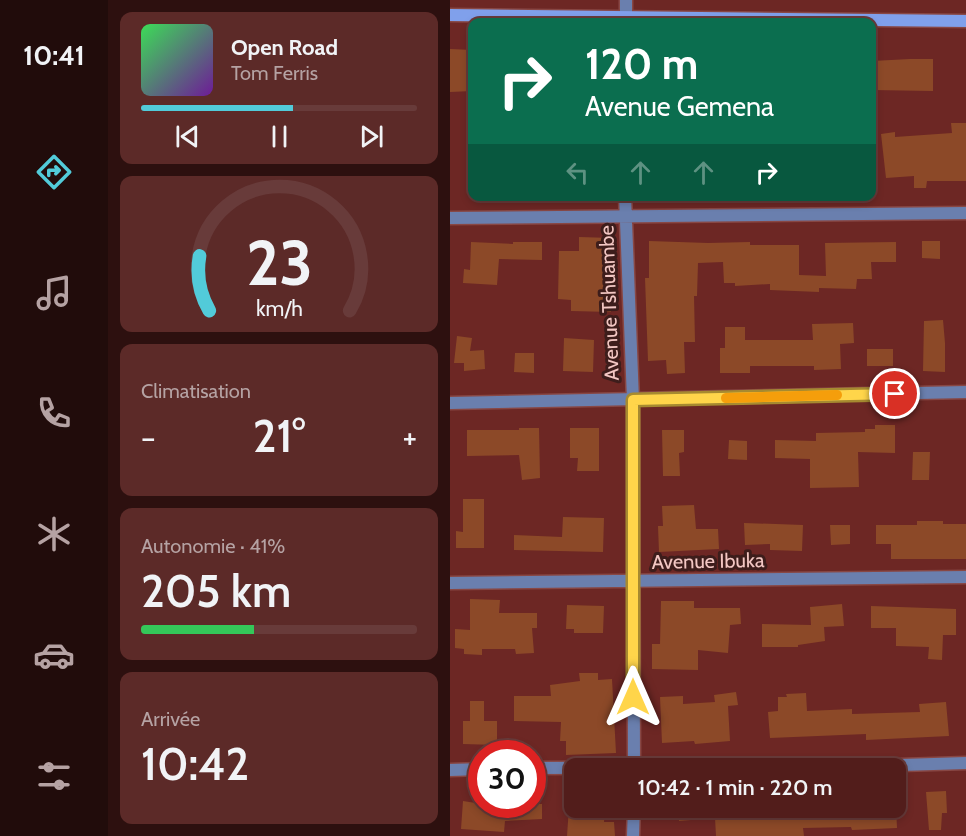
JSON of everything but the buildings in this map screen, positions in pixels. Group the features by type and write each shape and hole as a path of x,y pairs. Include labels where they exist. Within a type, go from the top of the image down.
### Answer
{"street":[{"path":"626,0 626,18"},
{"path":"450,15 556,18"},
{"path":"876,21 966,21"},
{"name":"Avenue Tshuambe","path":"625,201 633,400 634,758"},
{"path":"450,218 966,213"},
{"path":"450,403 966,392"},
{"name":"Avenue Ibuka","path":"450,583 966,577"},
{"path":"906,765 966,763"},
{"path":"546,768 564,768"},
{"path":"450,770 468,769"},
{"path":"633,818 633,836"}],"slow traffic":[{"path":"726,398 837,395"}],"route":[{"path":"633,697 633,400 895,394"}]}
